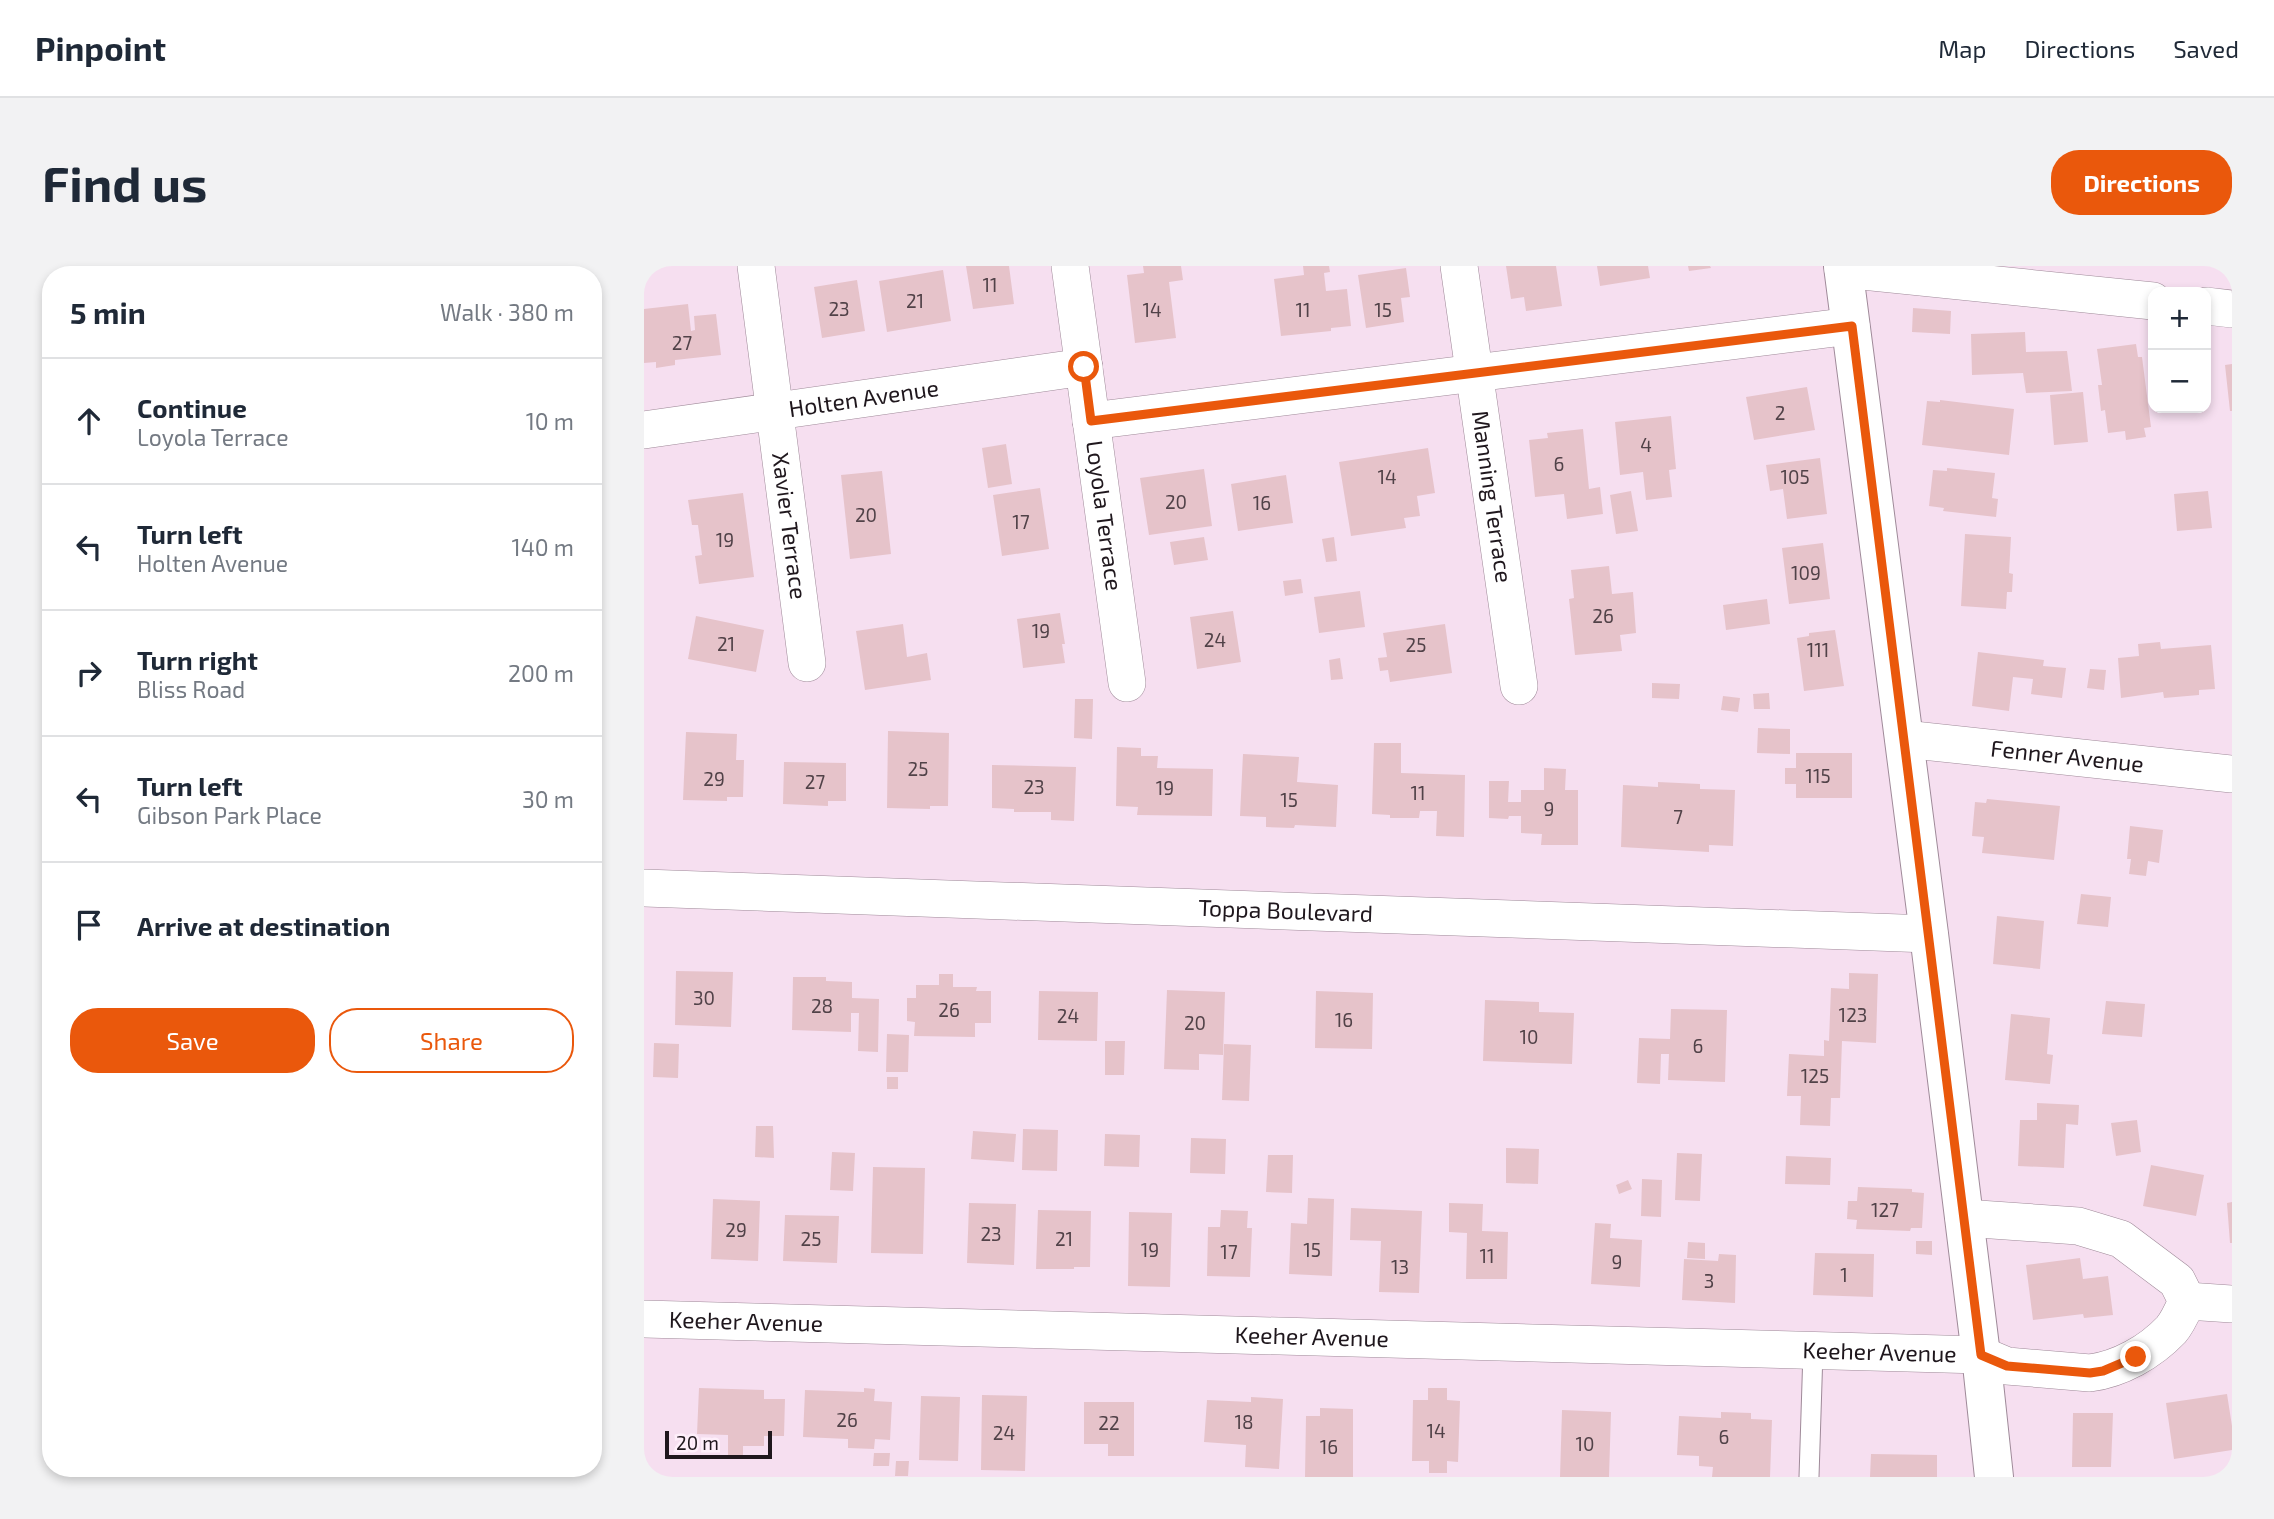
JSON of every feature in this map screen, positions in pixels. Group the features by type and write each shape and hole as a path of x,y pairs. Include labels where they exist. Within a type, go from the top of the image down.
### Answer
{"street":[{"name":"Xavier Terrace","path":"756,266 807,663"},
{"name":"Loyola Terrace","path":"1070,266 1126,683"},
{"name":"Manning Terrace","path":"1460,266 1519,686"},
{"path":"1994,1477 1929,934 1843,267 2148,300"},
{"path":"2211,307 2232,309"},
{"path":"1091,421 1852,326"},
{"name":"Holten Avenue","path":"644,430 1084,367"},
{"name":"Fenner Avenue","path":"1904,739 2232,774"},
{"name":"Toppa Boulevard","path":"644,888 1929,934"},
{"path":"1964,1218 2078,1226 2121,1239 2177,1281 2188,1301 2232,1304"},
{"name":"Keeher Avenue","path":"644,1319 1981,1355 2007,1366 2090,1373 2103,1371 2136,1357 2172,1329 2188,1301"}],"lane":[{"path":"1809,1477 1813,1351"}],"building":[{"path":"966,266 1009,266 1014,304 973,309"},
{"path":"1143,266 1181,266 1183,280 1169,282 1176,338 1135,343 1127,275 1144,273"},
{"path":"1303,266 1329,266 1330,272 1324,273 1326,291 1347,289 1351,326 1331,328 1331,331 1281,336 1274,279 1304,275"},
{"path":"1506,266 1556,266 1562,306 1526,311 1524,297 1511,299"},
{"path":"1597,266 1648,266 1650,278 1600,286"},
{"path":"1688,266 1710,266 1711,268 1689,271"},
{"path":"1406,268 1410,297 1401,298 1404,322 1366,328 1358,275"},
{"path":"943,270 951,321 887,332 879,281"},
{"path":"857,280 865,331 822,338 814,287"},
{"path":"688,304 691,331 695,330 694,316 716,314 721,355 675,360 675,365 656,368 656,362 644,363 644,309"},
{"path":"1913,308 1951,311 1950,334 1912,332"},
{"path":"2025,332 2026,352 2067,351 2072,391 2026,393 2023,373 1972,375 1971,334"},
{"path":"2136,344 2138,357 2142,357 2151,427 2144,428 2146,437 2126,440 2125,431 2108,433 2105,410 2101,411 2098,385 2102,385 2097,349"},
{"path":"2232,364 2232,411 2230,411 2225,365"},
{"path":"1807,387 1815,430 1754,440 1746,397"},
{"path":"2083,392 2088,442 2054,445 2050,395"},
{"path":"1940,400 2014,409 2009,455 1922,445 1927,401"},
{"path":"1671,416 1676,469 1669,470 1672,497 1646,500 1643,472 1620,475 1615,422"},
{"path":"1583,429 1589,489 1600,487 1603,514 1567,519 1564,494 1535,497 1529,440 1548,438 1547,433"},
{"path":"1006,444 1012,484 988,488 982,448"},
{"path":"1428,448 1435,493 1417,496 1420,516 1404,518 1406,528 1351,536 1339,462"},
{"path":"1820,458 1827,514 1787,519 1783,489 1770,491 1766,465"},
{"path":"1947,468 1995,473 1992,498 1998,499 1996,517 1943,511 1944,508 1929,506 1933,470 1947,471"},
{"path":"1204,469 1212,526 1149,535 1140,478"},
{"path":"882,471 891,554 850,559 841,475"},
{"path":"1286,475 1293,523 1238,531 1231,484"},
{"path":"1040,488 1049,549 1002,556 993,495"},
{"path":"1631,491 1638,531 1616,534 1610,495"},
{"path":"2208,491 2212,528 2177,531 2174,494"},
{"path":"743,493 754,577 699,584 695,556 702,555 698,525 692,525 688,500"},
{"path":"1965,534 2011,537 2009,573 2013,574 2012,592 2007,592 2006,609 1961,606"},
{"path":"1204,537 1208,560 1174,565 1170,542"},
{"path":"1334,537 1337,561 1326,562 1322,539"},
{"path":"1823,543 1830,599 1789,604 1782,548"},
{"path":"1609,566 1612,594 1633,592 1636,633 1620,635 1622,651 1575,655 1569,599 1574,598 1571,570"},
{"path":"1301,579 1303,593 1285,596 1283,581"},
{"path":"1360,591 1365,627 1319,633 1314,597"},
{"path":"1767,599 1770,624 1726,630 1723,605"},
{"path":"1233,611 1241,662 1197,669 1190,617"},
{"path":"1060,613 1065,663 1023,668 1017,619"},
{"path":"696,616 764,630 756,672 688,659"},
{"path":"903,624 907,657 927,653 931,680 865,690 856,631"},
{"path":"1445,624 1452,673 1390,682 1388,670 1380,671 1378,658 1387,657 1383,633"},
{"path":"1835,630 1844,686 1804,691 1797,638 1809,636 1809,633"},
{"path":"2160,642 2161,649 2211,645 2215,689 2199,690 2199,695 2164,698 2163,692 2121,698 2118,658 2139,656 2138,644"},
{"path":"1978,652 2044,660 2043,666 2066,668 2062,698 2031,694 2033,679 2013,677 2009,711 1972,706"},
{"path":"1340,658 1343,679 1331,680 1329,660"},
{"path":"2090,669 2106,670 2104,690 2087,688"},
{"path":"1652,683 1680,684 1679,699 1652,698"},
{"path":"1769,693 1770,709 1754,709 1753,694"},
{"path":"1723,696 1740,698 1738,712 1721,710"},
{"path":"1075,699 1093,699 1092,739 1074,738"},
{"path":"1758,728 1790,729 1790,754 1757,753"},
{"path":"888,731 949,733 948,806 930,806 930,809 887,808"},
{"path":"686,732 737,734 736,760 744,760 743,797 727,797 727,801 683,800"},
{"path":"1374,743 1401,743 1401,773 1465,775 1464,837 1436,836 1437,811 1420,811 1419,818 1390,818 1390,815 1372,814"},
{"path":"1117,747 1141,748 1141,756 1158,756 1157,768 1213,769 1212,816 1137,815 1138,807 1116,806"},
{"path":"1796,753 1852,753 1852,798 1796,798 1796,784 1785,784 1785,768 1796,768"},
{"path":"1243,754 1299,757 1297,782 1338,785 1336,827 1266,827 1266,817 1240,816"},
{"path":"784,762 846,763 846,801 828,801 828,806 783,804"},
{"path":"992,765 1076,767 1074,821 1051,820 1051,812 1014,812 1014,809 992,808"},
{"path":"1544,768 1566,769 1565,790 1578,790 1578,845 1541,845 1542,834 1521,833 1521,816 1509,816 1508,819 1489,818 1489,781 1509,781 1508,802 1521,802 1521,790 1544,790"},
{"path":"1658,782 1700,784 1700,789 1735,790 1733,846 1709,845 1709,852 1621,847 1623,785 1658,787"},
{"path":"1987,799 2060,806 2054,860 1982,853 1984,837 1972,836 1975,802 1986,803"},
{"path":"2130,826 2163,830 2159,863 2148,861 2146,876 2129,874 2131,859 2127,859"},
{"path":"2081,894 2111,897 2108,927 2077,924"},
{"path":"1997,916 2044,921 2040,969 1993,964"},
{"path":"676,971 733,972 731,1027 675,1025"},
{"path":"1849,973 1878,974 1876,1043 1842,1041 1840,1098 1831,1098 1830,1126 1800,1125 1801,1096 1787,1096 1789,1054 1824,1056 1824,1040 1829,1041 1831,988 1849,989"},
{"path":"939,974 953,974 953,987 977,987 976,991 991,991 991,1023 975,1023 975,1037 914,1036 915,1022 907,1021 907,998 916,998 916,985 939,985"},
{"path":"793,977 826,977 826,981 852,982 852,998 879,999 878,1052 858,1051 859,1013 851,1013 851,1032 792,1030"},
{"path":"1167,990 1225,992 1223,1055 1199,1054 1199,1070 1164,1069"},
{"path":"1039,991 1098,992 1097,1041 1038,1040"},
{"path":"1316,991 1373,993 1372,1049 1315,1048"},
{"path":"1485,1000 1539,1002 1539,1012 1574,1013 1572,1064 1483,1061"},
{"path":"2106,1001 2145,1004 2142,1037 2102,1034"},
{"path":"1671,1009 1727,1010 1725,1082 1668,1080 1669,1054 1661,1054 1660,1084 1637,1083 1639,1038 1670,1039"},
{"path":"2011,1014 2050,1018 2047,1054 2053,1055 2050,1084 2005,1080"},
{"path":"887,1034 909,1035 908,1072 886,1072"},
{"path":"1105,1041 1125,1041 1124,1075 1105,1075"},
{"path":"654,1043 679,1044 678,1078 653,1077"},
{"path":"1224,1044 1251,1045 1249,1101 1222,1100"},
{"path":"887,1077 898,1077 898,1089 887,1089"},
{"path":"2037,1103 2079,1105 2078,1125 2066,1124 2064,1168 2018,1166 2020,1120 2037,1120"},
{"path":"2137,1120 2141,1152 2116,1156 2111,1123"},
{"path":"756,1126 773,1126 774,1158 755,1157"},
{"path":"1023,1129 1058,1130 1057,1171 1022,1170"},
{"path":"973,1131 1016,1134 1014,1162 971,1159"},
{"path":"1105,1134 1140,1135 1139,1167 1104,1166"},
{"path":"1191,1138 1226,1139 1225,1174 1190,1173"},
{"path":"1506,1148 1539,1149 1538,1184 1506,1183"},
{"path":"832,1152 855,1153 853,1191 830,1190"},
{"path":"1677,1153 1702,1154 1700,1201 1675,1200"},
{"path":"1268,1155 1293,1155 1292,1193 1266,1192"},
{"path":"1786,1156 1831,1158 1830,1185 1785,1184"},
{"path":"2151,1165 2204,1175 2196,1216 2143,1206"},
{"path":"873,1167 925,1168 923,1254 871,1253"},
{"path":"1642,1179 1662,1180 1661,1217 1641,1216"},
{"path":"1628,1180 1632,1189 1619,1194 1616,1185"},
{"path":"1858,1187 1912,1189 1912,1192 1924,1193 1922,1228 1911,1228 1910,1231 1856,1229 1857,1220 1847,1219 1848,1201 1857,1201"},
{"path":"1308,1198 1334,1199 1332,1276 1289,1274 1291,1223 1307,1224"},
{"path":"713,1199 760,1201 758,1261 711,1259"},
{"path":"2232,1202 2232,1243 2230,1243 2227,1203"},
{"path":"969,1203 1016,1204 1014,1265 967,1263"},
{"path":"1449,1203 1483,1204 1482,1231 1508,1232 1507,1279 1466,1279 1467,1233 1449,1232"},
{"path":"1351,1208 1422,1211 1419,1293 1379,1292 1381,1241 1350,1240"},
{"path":"1038,1210 1091,1211 1090,1267 1036,1269"},
{"path":"1221,1210 1248,1211 1247,1228 1252,1228 1250,1277 1207,1276 1208,1227 1220,1227"},
{"path":"1129,1212 1172,1213 1170,1287 1128,1286"},
{"path":"785,1215 839,1216 837,1263 783,1261"},
{"path":"1595,1223 1611,1224 1610,1238 1642,1240 1640,1287 1591,1284"},
{"path":"1916,1241 1932,1241 1932,1255 1916,1254"},
{"path":"1688,1242 1705,1243 1705,1259 1687,1258"},
{"path":"1815,1253 1874,1254 1873,1297 1813,1295"},
{"path":"1719,1254 1736,1255 1735,1303 1682,1300 1684,1259 1718,1261"},
{"path":"2080,1258 2083,1279 2108,1276 2113,1315 2084,1318 2083,1314 2033,1320 2026,1265"},
{"path":"699,1388 764,1390 764,1399 785,1399 784,1436 764,1436 764,1446 743,1446 743,1455 728,1455 728,1435 697,1434"},
{"path":"864,1388 875,1389 874,1401 892,1402 890,1440 875,1439 874,1449 848,1448 848,1439 803,1437 805,1390 864,1392"},
{"path":"1428,1388 1447,1388 1447,1400 1460,1401 1458,1462 1447,1461 1447,1473 1429,1473 1429,1461 1412,1461 1413,1400 1428,1400"},
{"path":"2227,1394 2232,1426 2232,1450 2174,1459 2166,1403"},
{"path":"982,1395 1027,1396 1025,1471 981,1470"},
{"path":"921,1396 960,1397 958,1461 919,1460"},
{"path":"1251,1397 1283,1399 1279,1469 1245,1467 1246,1445 1204,1442 1207,1400 1251,1402"},
{"path":"1084,1402 1134,1402 1134,1456 1108,1456 1108,1444 1084,1444"},
{"path":"1320,1408 1353,1409 1353,1477 1305,1477 1306,1416 1320,1416"},
{"path":"1562,1410 1611,1412 1609,1477 1560,1477"},
{"path":"1721,1412 1751,1413 1751,1419 1772,1420 1770,1477 1712,1477 1713,1467 1699,1466 1699,1456 1677,1455 1679,1416 1721,1418"},
{"path":"2073,1413 2113,1413 2111,1467 2072,1467"},
{"path":"874,1453 890,1453 889,1466 873,1466"},
{"path":"1871,1454 1937,1455 1937,1477 1870,1477"},
{"path":"896,1461 909,1461 908,1476 895,1476"}],"route":[{"path":"1084,367 1091,421 1852,326 1981,1355 2007,1366 2090,1373 2103,1371 2136,1357"}]}
